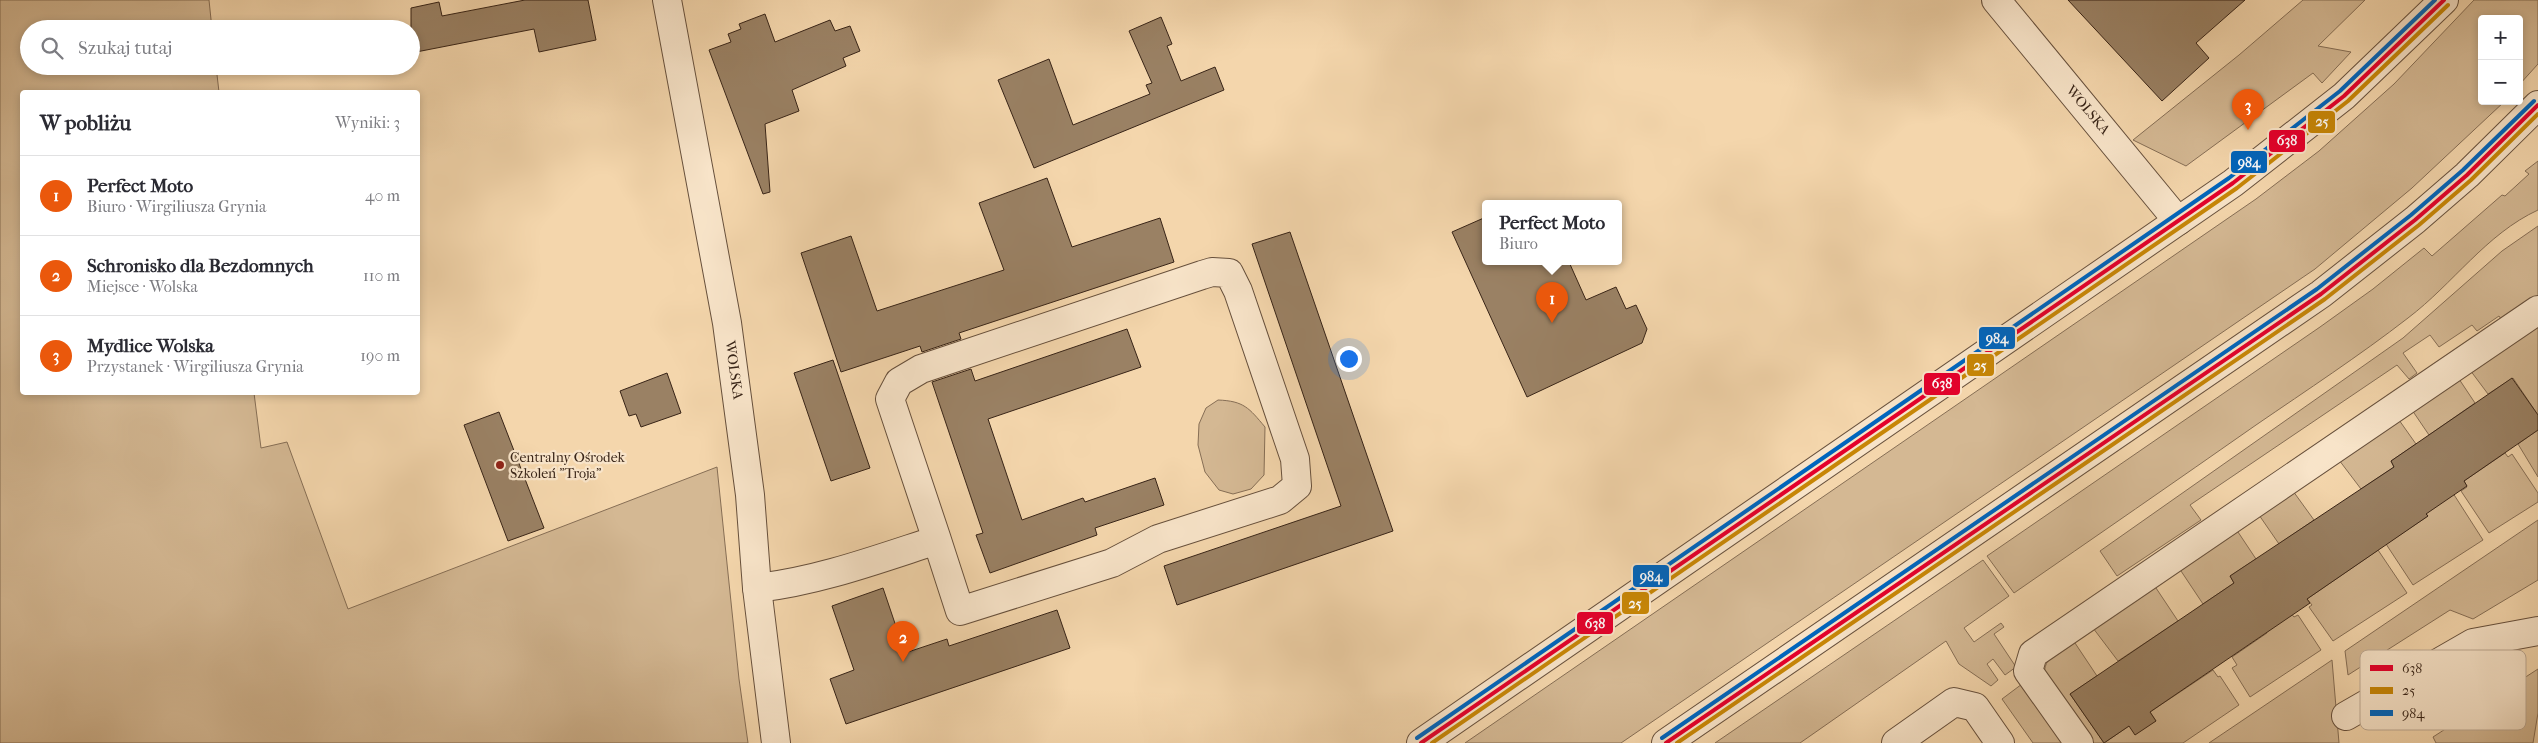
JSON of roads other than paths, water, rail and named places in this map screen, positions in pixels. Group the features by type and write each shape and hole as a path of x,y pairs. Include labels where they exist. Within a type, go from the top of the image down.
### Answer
{"street":[{"name":"WOLSKA","path":"667,0 727,323 750,495 757,588 776,743"},
{"name":"WOLSKA","path":"1996,0 2178,221"},
{"path":"1421,743 2233,183 2327,111 2375,68 2444,0"},
{"path":"1666,743 2321,294 2415,220 2534,111"},
{"path":"1212,272 1229,273 1238,291 1295,459 1298,486 1280,500 1158,539 1112,563 960,611 937,540 890,399 899,382 921,369 1202,275 1212,272"},
{"path":"2079,743 2028,671 2033,654 2538,310"},
{"path":"757,588 783,585 840,571 937,540"},
{"path":"2461,650 2473,643 2538,631"},
{"path":"1896,743 1954,702 1975,708 2000,743"},
{"path":"2346,716 2360,708"}],"place":[{"name":"Mydlice Wolska","path":"2248,130"},
{"name":"Perfect Moto","path":"1552,323"},
{"name":"Centralny Ośrodek Szkoleń \"Troja\"","path":"500,465"},
{"name":"Schronisko dla Bezdomnych","path":"903,662"}]}
